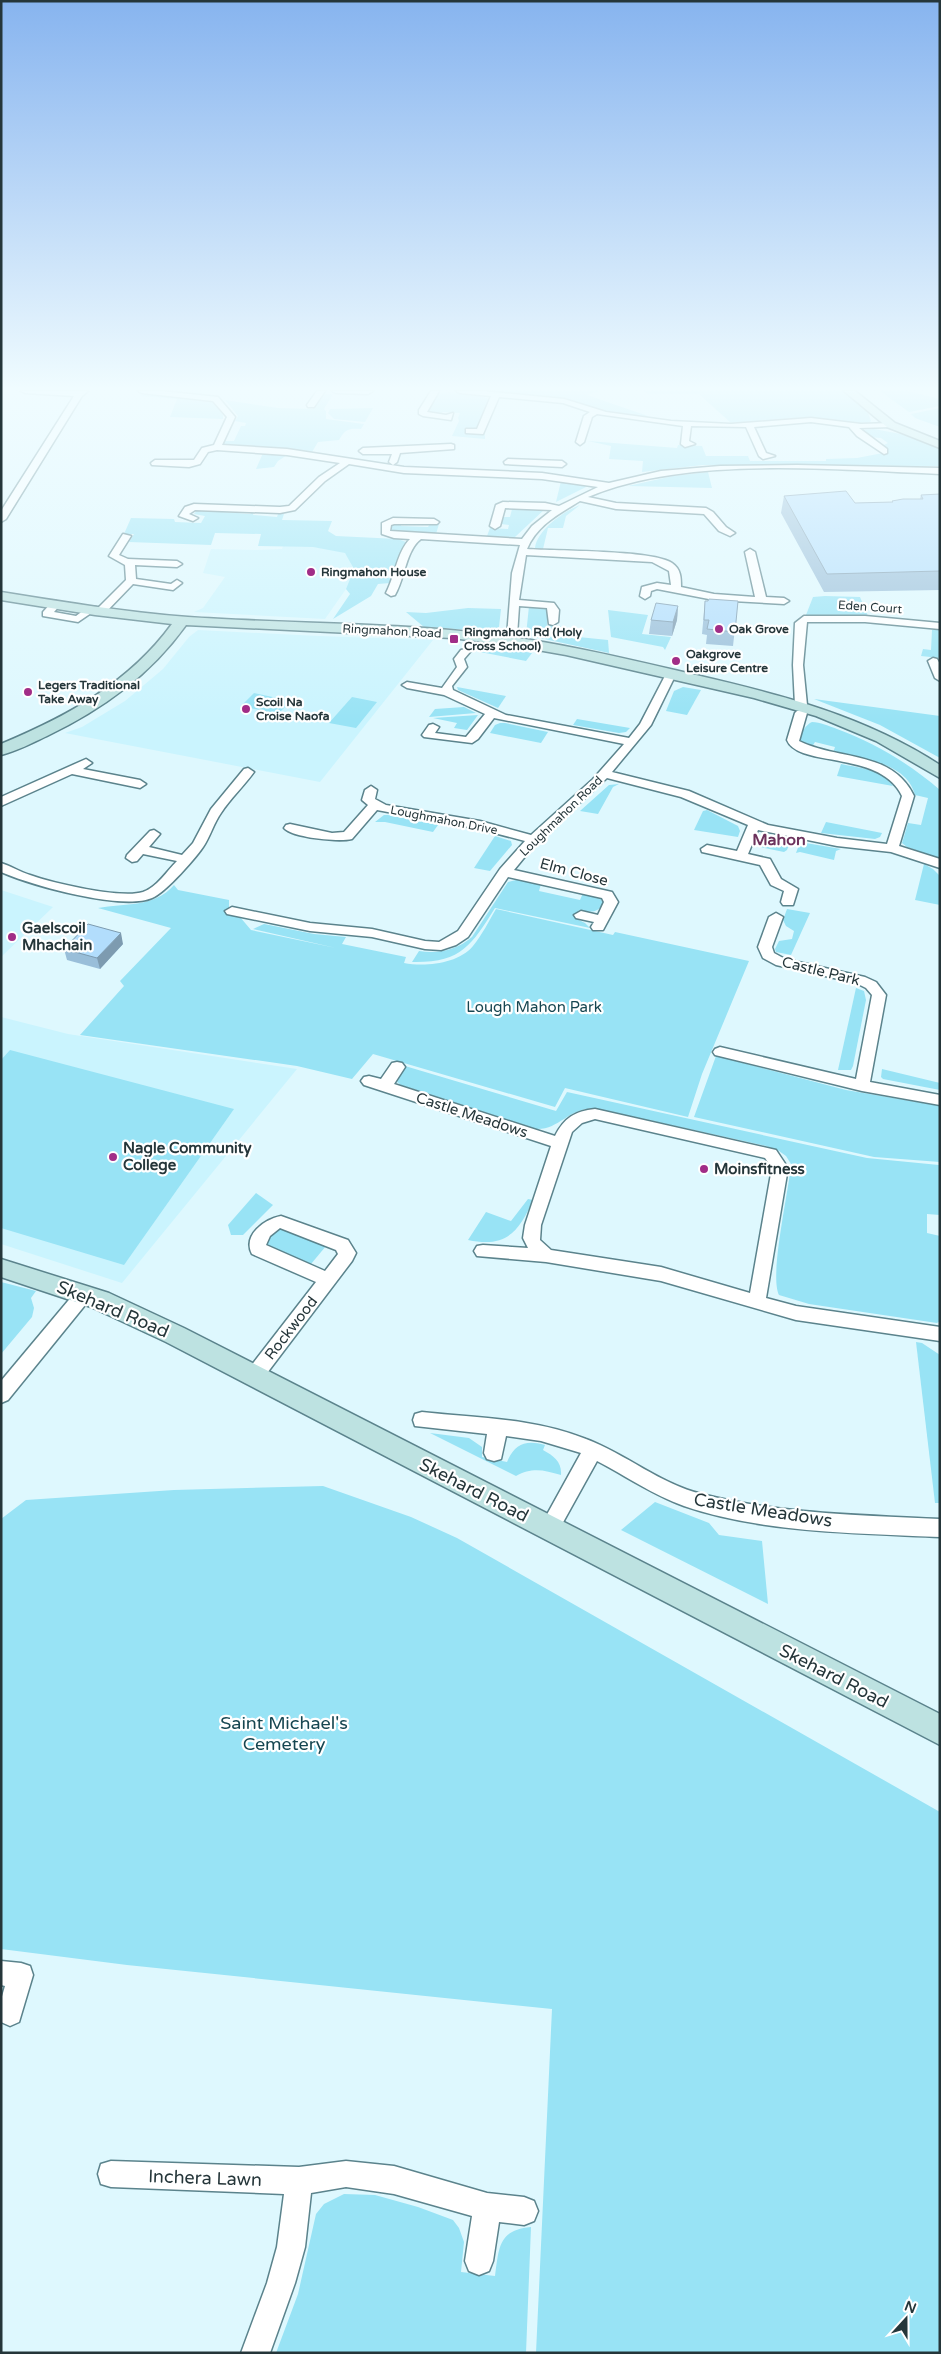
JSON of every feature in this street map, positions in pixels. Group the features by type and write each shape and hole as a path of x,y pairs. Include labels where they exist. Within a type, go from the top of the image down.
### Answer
{"street":[{"path":"1,519 13,501"},
{"path":"188,517 188,509 194,507 296,512 304,501"},
{"path":"509,641 512,636 514,603 525,542 536,528 560,509 574,501"},
{"path":"592,501 616,506 706,511 712,514 719,527 730,533"},
{"path":"495,526 499,507 503,505 545,506 560,509"},
{"path":"434,522 393,521 387,523 385,530 390,535 525,542"},
{"path":"126,536 114,556 131,566 132,581"},
{"path":"391,593 402,568 404,554 410,543 418,537"},
{"path":"522,552 652,559 667,564 675,570 676,587"},
{"path":"750,552 761,599"},
{"path":"126,562 177,564"},
{"path":"96,610 132,581 175,585"},
{"path":"645,596 648,588 676,587 700,595 784,601"},
{"name":"Ringmahon Road","path":"1,596 182,621 422,632 509,641 671,674 801,709 873,732 912,754 940,774"},
{"path":"514,603 550,605 554,610 553,622"},
{"name":"Eden Court","path":"801,709 798,665 800,623 804,619 810,617 940,626"},
{"path":"1,750 67,720 111,694 133,678 166,644 182,621"},
{"path":"447,692 447,686 462,667 458,657"},
{"path":"933,661 940,678"},
{"name":"Loughmahon Road","path":"232,911 305,926 372,933 425,945 441,946 464,934 505,872 533,839 604,774 632,742 645,725 671,674"},
{"path":"407,685 447,692 503,718 632,742"},
{"path":"801,709 793,740 794,743 814,752 881,768 900,781 908,796 892,848"},
{"path":"434,728 428,735 468,741 492,713"},
{"path":"1,802 86,763"},
{"path":"71,770 140,784"},
{"path":"604,774 685,794 754,825 837,842 892,848 940,864"},
{"path":"226,778 244,777"},
{"path":"1,867 26,878 106,896 131,898 155,892 203,839 215,812 244,777"},
{"name":"Loughmahon Drive","path":"371,790 368,800 375,805 480,825 533,839"},
{"path":"290,828 332,837 348,836 375,805"},
{"path":"741,856 754,825"},
{"path":"154,834 136,854 185,859"},
{"path":"707,849 762,860 767,864 776,882 791,889 788,902"},
{"name":"Elm Close","path":"505,872 606,895 611,902 600,923 581,915"},
{"name":"Castle Park","path":"776,917 765,947 768,956 781,962 860,980 871,985 879,995 862,1086"},
{"path":"720,1052 862,1086 940,1100"},
{"name":"Castle Meadows","path":"397,1068 377,1083 560,1144"},
{"path":"546,1256 533,1243 533,1225 544,1196 564,1129 571,1121 580,1116 595,1114 770,1154 776,1160 780,1168 757,1301"},
{"name":"Rockwood","path":"254,1376 328,1280 346,1256 346,1250 342,1245 281,1222 271,1225 258,1238 258,1250 328,1280"},
{"path":"483,1251 546,1256 661,1274 796,1312 940,1334"},
{"name":"Skehard Road","path":"1,1268 84,1294 175,1335 940,1730"},
{"path":"1,1395 84,1294"},
{"name":"Castle Meadows","path":"422,1420 558,1437 593,1450 677,1495 704,1503 840,1522 940,1528"},
{"path":"494,1453 497,1428"},
{"path":"549,1529 593,1450"},
{"path":"10,2012 11,1974"},
{"name":"Inchera Lawn","path":"111,2174 299,2181 346,2174 392,2180 487,2207 524,2211"},
{"path":"255,2353 269,2319 288,2256 299,2181"},
{"path":"479,2262 487,2207"}],"shaded area":[{"path":"283,546 335,550 345,553 351,561 353,572 346,589 325,619 194,612 203,608 225,577 203,573 211,549 282,549"},
{"name":"Scoil Na Croise Naofa","path":"198,630 433,640 320,782 65,733 82,727 125,701 163,669 189,637"},
{"name":"Gaelscoil Mhachain","path":"1,890 53,907 1,957"},
{"name":"Nagle Community College","path":"1,1017 68,1034 297,1069 122,1283 1,1244"}],"green space":[{"path":"580,505 566,516 563,528 548,528 543,549 535,548 537,541 552,522"},
{"path":"507,508 545,509 515,537 487,536 490,528 508,529 509,525 501,524 502,517 510,517 512,509"},
{"path":"197,510 250,514 254,511 253,515 277,517 278,514 284,514 282,520 332,521 328,531 336,536 398,539 406,542 398,558 395,572 387,571 384,577 392,579 390,583 378,584 371,596 333,619 350,594 346,589 354,569 345,553 313,547 258,546 261,534 215,533 211,545 129,542 134,534 124,534 131,518 174,519 175,522 201,523 205,516 194,514"},
{"path":"395,523 402,523 401,526 428,527 430,524 439,524 436,534 392,531 391,526"},
{"path":"813,597 860,597 868,616 806,615"},
{"path":"529,606 548,608 547,625 561,626 559,635 608,640 609,653 526,635"},
{"path":"468,608 501,609 499,627 489,631 424,627 406,612 426,613"},
{"path":"608,610 648,615 642,634 671,637 665,650 663,647 611,637"},
{"path":"932,630 940,630 940,658 921,656 923,649 931,650"},
{"path":"486,645 532,653 526,661 480,652"},
{"path":"457,687 506,696 498,708 458,690"},
{"path":"683,687 701,690 687,715 666,711 674,691"},
{"path":"254,693 291,701 278,714 241,706"},
{"path":"352,697 377,702 356,728 329,723"},
{"path":"814,699 940,716 940,758 880,725"},
{"path":"464,707 476,713 429,717 435,709"},
{"path":"478,715 467,730 454,728 457,723 433,718"},
{"path":"577,719 630,728 626,732 619,733 573,725"},
{"path":"812,722 837,729 878,748 917,771 940,790 940,859 907,847 902,843 908,823 921,825 928,798 915,795 903,775 893,769 869,760 833,753 835,747 815,742 812,747 802,744 803,731"},
{"path":"500,723 548,732 541,743 490,733 495,725"},
{"path":"841,764 877,773 889,780 893,786 837,776"},
{"path":"619,784 613,787 598,814 580,811 609,785"},
{"path":"707,810 738,826 740,831 738,837 694,830 703,811"},
{"path":"384,815 438,825 433,832 385,822 375,822"},
{"path":"826,822 882,833 880,837 875,839 821,833"},
{"path":"768,835 791,840 787,850 784,852 760,847 759,843 762,837"},
{"path":"495,836 511,841 512,845 490,871 474,868"},
{"path":"800,842 841,849 836,851 834,860 800,852 796,853"},
{"path":"924,864 940,876 940,905 915,900"},
{"path":"520,879 541,884 539,891 580,900 583,893 600,898 603,903 596,911 579,910 575,918 590,928 495,908 479,933 463,950 442,959 429,962 412,962 419,951 447,950 460,945 472,937 508,882"},
{"name":"Lough Mahon Park","path":"174,885 178,890 229,900 229,914 240,917 251,930 336,948 253,929 264,924 314,934 346,937 342,944 406,957 404,963 422,965 441,963 459,957 473,946 496,909 613,935 615,932 749,961 702,1074 688,1117 565,1088 555,1107 373,1054 352,1079 297,1066 80,1035 124,986 120,981 171,928 98,908 148,901 157,898"},
{"path":"787,909 810,913 791,955 776,952 775,949 779,941 792,939 794,931 786,926 783,920"},
{"path":"856,988 864,991 866,1000 853,1066 851,1070 838,1070"},
{"name":"Nagle Community College","path":"10,1050 234,1109 124,1265 1,1228 1,1060"},
{"path":"716,1056 846,1090 940,1106 940,1162 874,1157 694,1117"},
{"path":"405,1066 556,1111 567,1092 867,1158 939,1165 940,1215 927,1214 927,1233 940,1236 940,1321 937,1323 809,1304 779,1295 776,1270 791,1164 786,1156 779,1151 766,1146 594,1108 577,1112 551,1126 536,1129 401,1085 397,1082"},
{"path":"882,1069 940,1083 940,1090 883,1079 881,1077"},
{"path":"256,1193 273,1205 243,1235 231,1235 228,1225"},
{"path":"528,1199 533,1200 528,1211 510,1235 492,1242 468,1240 486,1212 511,1221"},
{"path":"281,1228 326,1246 311,1264 267,1246 268,1241"},
{"path":"1,1282 36,1291 31,1298 34,1308 32,1317 1,1354"},
{"path":"916,1342 922,1343 940,1355 940,1503 935,1503"},
{"path":"430,1433 469,1438 482,1447 482,1457 507,1462 514,1451 522,1444 545,1445 543,1450 559,1463 561,1475 533,1470 516,1476"},
{"name":"Saint Michael's Cemetery","path":"323,1486 411,1517 457,1538 940,1812 940,2353 536,2353 552,2009 127,1965 1,1949 1,1519 26,1500 174,1490"},
{"path":"655,1502 709,1523 719,1535 762,1541 768,1604 621,1530"},
{"path":"344,2194 375,2195 418,2207 453,2220 459,2228 464,2242 461,2272 495,2276 499,2249 506,2236 520,2229 531,2227 526,2353 276,2353 298,2294 316,2214 324,2204"}],"building":[{"path":"787,501 853,501 855,503 940,501 940,571 827,574"},
{"path":"709,599 738,601 735,632 707,629 709,620 704,620 705,601"},
{"path":"656,603 678,606 673,622 651,620"},
{"path":"88,924 121,933 97,958 64,949"}],"place":[{"name":"Ringmahon House","path":"311,572"},
{"name":"Oak Grove","path":"719,629"},
{"name":"Ringmahon Rd (Holy Cross School)","path":"454,639"},
{"name":"Oakgrove Leisure Centre","path":"676,661"},
{"name":"Legers Traditional Take Away","path":"28,692"},
{"name":"Scoil Na Croise Naofa","path":"246,709"},
{"name":"Gaelscoil Mhachain","path":"12,937"},
{"name":"Nagle Community College","path":"113,1157"},
{"name":"Moinsfitness","path":"704,1169"}],"district":[{"name":"Mahon","path":"779,840"}]}
